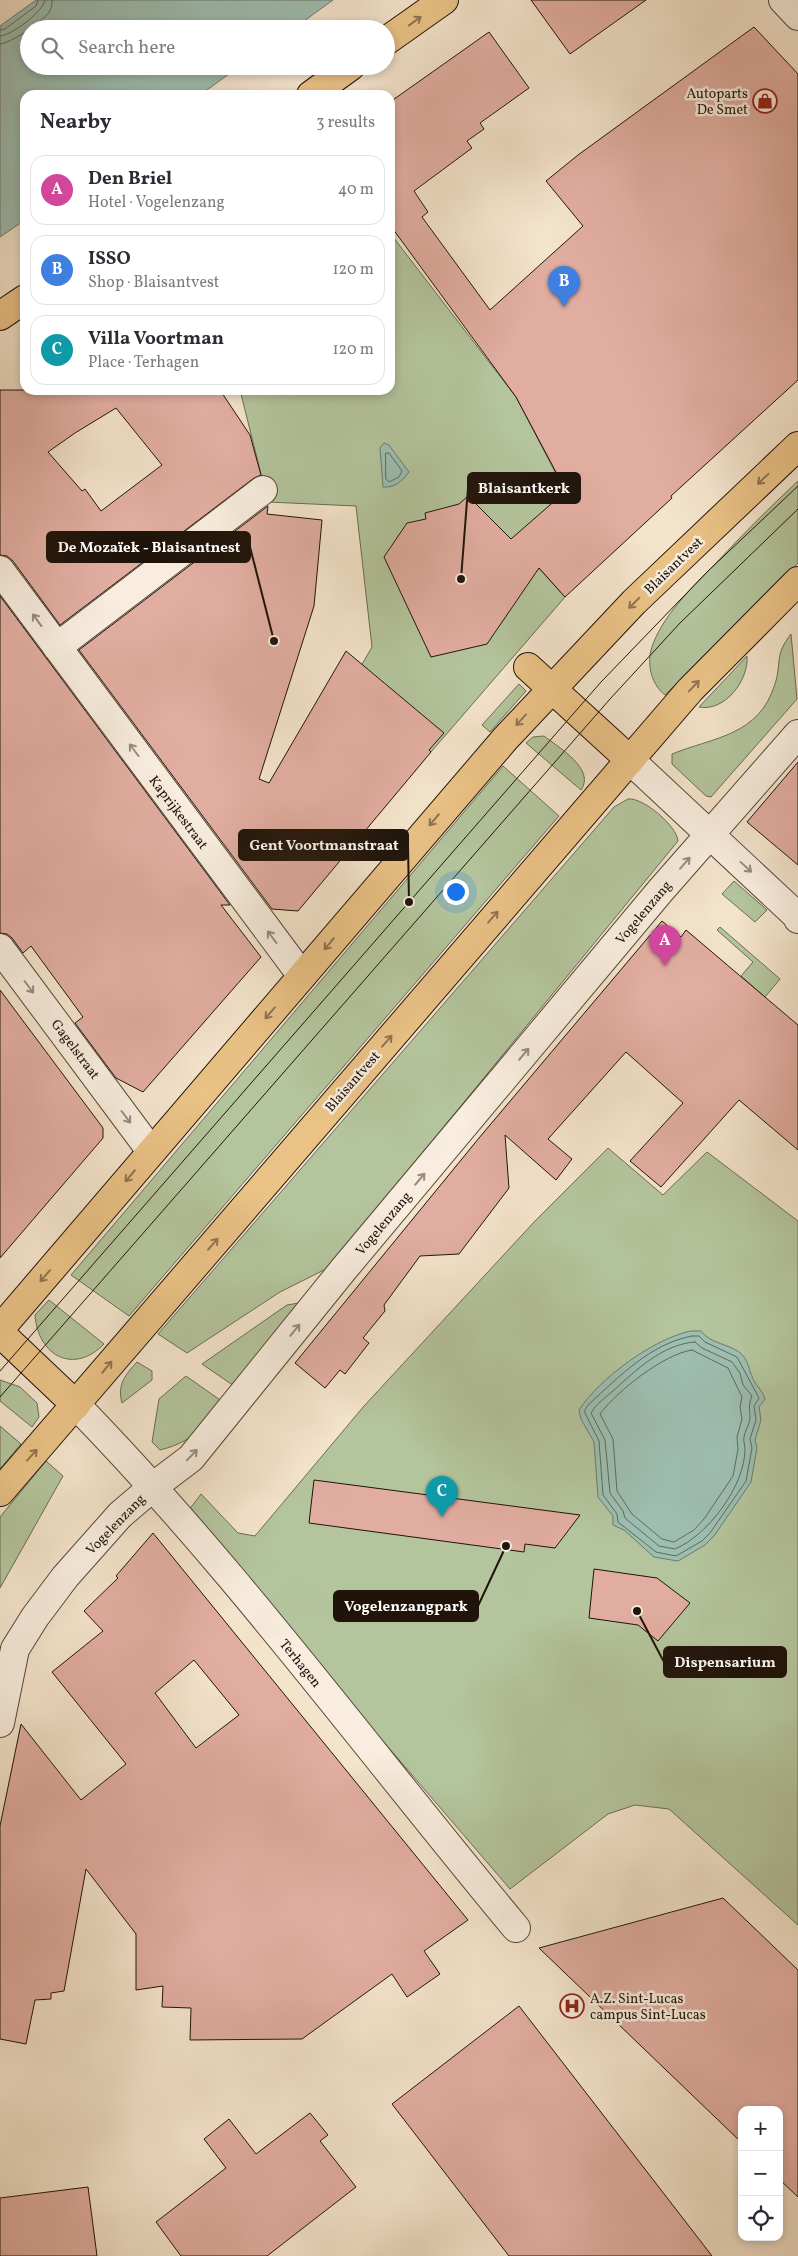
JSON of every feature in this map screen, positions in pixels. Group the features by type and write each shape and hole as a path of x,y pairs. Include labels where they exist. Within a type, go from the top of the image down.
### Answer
{"main road":[{"path":"395,35 444,0"},
{"path":"318,90 339,75"},
{"path":"0,316 20,302"},
{"name":"Blaisantvest","path":"0,1329 472,776 551,688 681,556 798,446"},
{"name":"Blaisantvest","path":"0,1492 690,690 798,581"},
{"path":"528,667 630,760"},
{"path":"0,1334 76,1405"}],"street":[{"path":"783,0 798,16"},
{"path":"57,647 263,490"},
{"name":"Kaprijkestraat","path":"0,570 302,976"},
{"name":"Vogelenzang","path":"0,1723 15,1649 35,1617 65,1577 120,1515 191,1458 343,1270 711,834 798,734"},
{"path":"630,760 711,834 798,919"},
{"name":"Gagelstraat","path":"0,948 151,1151"},
{"name":"Terhagen","path":"76,1405 154,1486 261,1613 516,1928"}],"shaded area":[{"path":"395,240 516,397 565,491 514,541 565,597 431,752 350,685 372,647 356,506 268,502 241,395 395,395"},
{"path":"798,481 798,563 665,695 654,681 650,669 651,650 662,625 688,592"},
{"path":"791,634 797,699 711,797 706,796 672,764 672,754 733,732 746,725 758,714 768,701 775,684 782,648"},
{"path":"747,656 744,675 734,692 718,705 699,707"},
{"path":"519,684 526,691 490,732 482,725"},
{"path":"544,736 566,752 580,767 584,774 581,790 526,743 533,737"},
{"path":"503,766 559,816 129,1316 71,1275"},
{"path":"628,799 650,807 672,828 678,841 328,1268 280,1292 187,1353 158,1334 614,807"},
{"path":"734,881 767,910 755,922 722,894"},
{"path":"720,927 780,979 765,997 741,976 753,962 717,930"},
{"path":"608,1148 663,1195 707,1152 798,1221 798,1925 669,1809 635,1805 608,1814 510,1889 224,1556 185,1515 201,1494 238,1533 255,1536 364,1406 535,1221"},
{"path":"49,1300 104,1344 93,1353 81,1358 70,1359 59,1356 50,1350 43,1341 35,1315"},
{"path":"305,1302 237,1388 202,1364 287,1305"},
{"path":"137,1362 152,1371 152,1380 122,1403 121,1386 129,1371"},
{"path":"186,1376 223,1402 190,1438 160,1450 152,1442 159,1399"},
{"path":"0,1380 20,1387 37,1403 39,1417 32,1427 0,1401"},
{"path":"0,1426 21,1444 0,1469"},
{"path":"46,1461 63,1476 0,1588 0,1517"}],"water":[{"path":"36,0 333,0 305,20 20,20 20,75 228,75 207,90 20,90 20,223 0,237 0,26"},
{"path":"384,443 389,445 409,472 398,483 387,487 383,487 380,448"},
{"path":"691,1331 701,1331 709,1339 734,1349 742,1355 765,1399 759,1407 761,1420 755,1440 757,1448 751,1482 714,1536 705,1545 678,1561 654,1557 624,1530 613,1525 613,1516 598,1497 594,1442 581,1419 579,1410 600,1385 644,1351 676,1335"}],"building":[{"path":"531,0 646,0 570,54"},
{"path":"754,27 798,74 798,380 671,496 672,498 565,597 539,568 487,644 431,657 384,557 407,523 426,519 425,513 459,504 468,496 511,539 566,491 516,397 395,232 395,98 489,32 529,88 480,123 484,129 467,141 472,148 414,191 428,212 422,217 490,310 583,226 546,181 578,155"},
{"path":"0,390 20,390 20,395 223,395 250,435 261,475 254,478 60,625 13,561 7,556 0,555","holes":["116,408 162,465 101,511 85,489 82,491 48,452"]},
{"path":"268,506 267,514 322,520 314,606 259,779 269,783 346,651 444,733 429,750 431,752 298,911 272,909 79,650"},
{"path":"0,596 230,905 221,905 261,957 143,1092 116,1078 75,1023 83,1017 31,946 23,953 12,938 7,934 0,933"},
{"path":"798,762 798,865 747,822"},
{"path":"662,921 681,937 686,930 798,1025 798,1150 739,1100 661,1187 630,1161 683,1103 626,1052 548,1139 572,1159 556,1180 505,1135 509,1188 459,1254 420,1256 384,1305 385,1311 363,1338 369,1343 345,1374 340,1370 325,1388 295,1363 479,1138"},
{"path":"0,990 103,1128 103,1138 0,1258"},
{"path":"314,1480 580,1515 555,1548 525,1544 524,1552 309,1523"},
{"path":"153,1533 468,1920 424,1951 440,1974 407,1997 392,1974 302,2039 190,2040 191,2008 162,2007 163,1986 136,1990 136,1934 86,1869 64,1991 51,1993 51,1999 35,2000 26,2044 0,2039 0,1826 21,1724 81,1800 126,1764 52,1672 103,1631 84,1611 118,1578 116,1576","holes":["194,1660 239,1715 196,1748 155,1693"]},
{"path":"594,1569 657,1578 690,1603 658,1641 638,1625 589,1618"},
{"path":"723,1898 798,1970 798,2197 783,2183 783,2106 738,2106 738,2139 539,1948"},
{"path":"519,2006 712,2256 509,2256 392,2104"},
{"path":"310,2113 328,2135 320,2141 356,2187 267,2256 181,2256 156,2222 226,2168 204,2139 229,2119 256,2154"},
{"path":"88,2187 97,2256 0,2256 0,2198"}],"tram line":[{"path":"0,1371 601,682 708,571 798,486"},
{"path":"0,1397 610,699 680,623 798,509"}],"place":[{"name":"Autoparts De Smet","path":"765,101"},
{"name":"ISSO","path":"564,307"},
{"name":"Blaisantkerk","path":"461,579"},
{"name":"De Mozaïek - Blaisantnest","path":"274,641"},
{"name":"Gent Voortmanstraat","path":"409,902"},
{"name":"Den Briel","path":"665,966"},
{"name":"Villa Voortman","path":"442,1517"},
{"name":"Vogelenzangpark","path":"506,1546"},
{"name":"Dispensarium","path":"637,1611"},
{"name":"A.Z. Sint-Lucas campus Sint-Lucas","path":"572,2006"}]}
